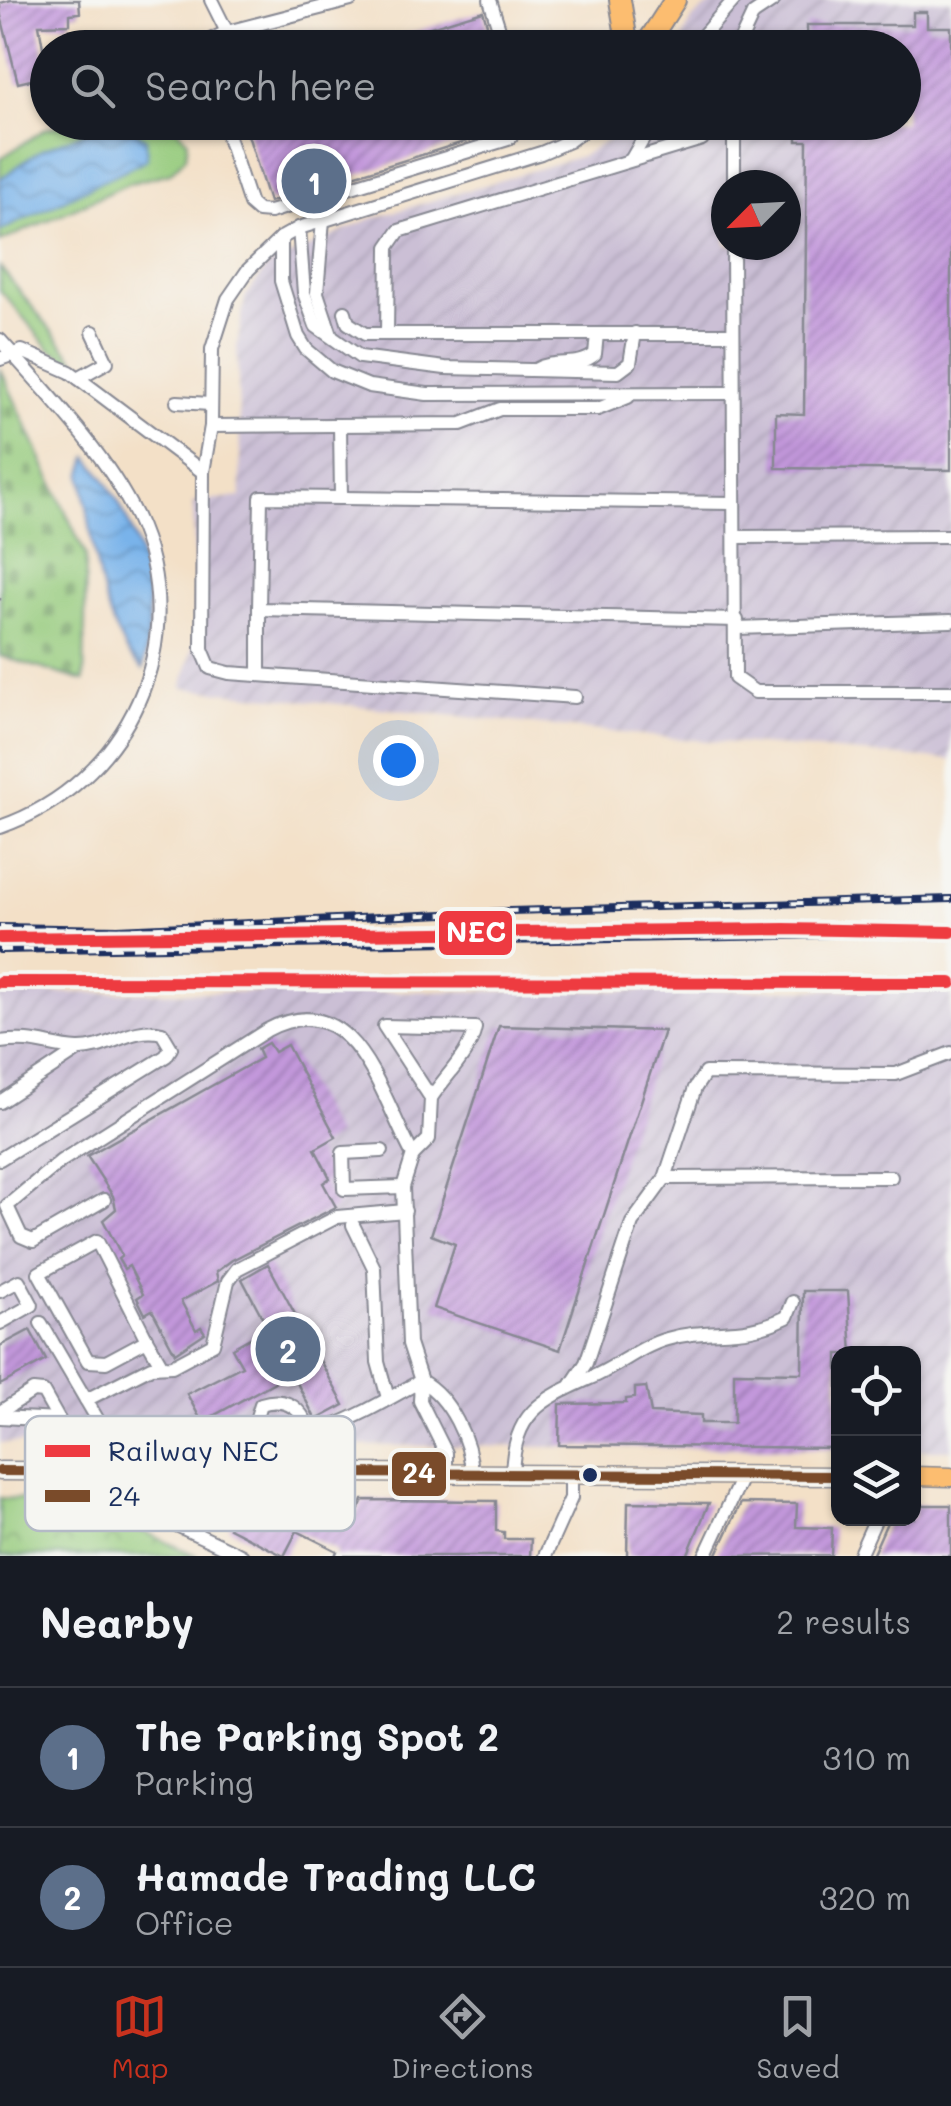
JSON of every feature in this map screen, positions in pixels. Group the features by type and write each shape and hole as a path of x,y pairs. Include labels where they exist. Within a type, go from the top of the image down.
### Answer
{"highway":[{"path":"620,0 625,30"},
{"path":"656,30 675,0"}],"main road":[{"path":"355,1473 831,1476"},
{"path":"921,1476 951,1477"}],"street":[{"path":"211,0 226,30"},
{"path":"235,30 350,0"},
{"path":"490,0 499,30"},
{"path":"708,30 734,0"},
{"path":"745,30 753,14 774,0"},
{"path":"229,140 250,204 258,211 270,212 505,140"},
{"path":"567,140 553,149 299,228 281,238 248,270 221,315 212,349 211,426 203,472 202,649 210,668 259,675 576,697"},
{"path":"631,160 643,140"},
{"path":"387,334 388,247 399,230 699,140"},
{"path":"734,140 734,170"},
{"path":"323,220 318,293 331,335"},
{"path":"299,228 308,308 316,326 344,349 390,364 536,369 546,374 618,372 630,364 635,334"},
{"path":"281,238 281,281 291,321 306,348 332,371 370,386 427,394 731,393"},
{"path":"733,260 735,678 745,690 951,692"},
{"path":"344,312 356,331 387,334 732,334"},
{"path":"78,378 107,362 93,332"},
{"path":"536,369 546,363 588,360 595,354 597,334"},
{"path":"0,340 5,355 106,466 126,498 149,553 158,614 148,680 121,737 67,792 0,827"},
{"path":"5,355 29,352 78,378 203,472"},
{"path":"211,426 461,424 500,409 598,409 638,393"},
{"path":"178,402 210,404"},
{"path":"340,425 341,498"},
{"path":"259,675 260,497 733,503"},
{"path":"737,537 951,536"},
{"path":"258,609 737,624 951,621"},
{"path":"104,1200 33,1241 22,1236 4,1209 61,1161 267,1030 303,1017 332,1022 352,1039 413,1156"},
{"path":"431,1098 384,1026 475,1028 472,1047 453,1064 431,1098 429,1138 413,1156 403,1187 409,1344 420,1381 420,1402 446,1453 446,1474"},
{"path":"0,1102 80,1049 149,1030 162,1033 170,1048 166,1056 0,1158"},
{"path":"0,1042 30,1038 80,1049"},
{"path":"572,1384 586,1363 632,1223 665,1178 696,1088 705,1073 896,1074 951,1053"},
{"path":"382,1151 343,1152 344,1189 403,1187"},
{"path":"665,1178 890,1177"},
{"path":"86,1400 151,1366 162,1366 213,1344 228,1281 237,1269 337,1217 404,1211"},
{"path":"353,1225 374,1268 378,1362 388,1398"},
{"path":"146,1340 106,1362 88,1362 39,1273 97,1241 162,1366"},
{"path":"0,1290 19,1280 32,1305 0,1323"},
{"path":"512,1474 513,1438 543,1400 666,1339 701,1333 744,1334 769,1326 787,1317 793,1302"},
{"path":"42,1323 95,1416"},
{"path":"352,1416 420,1381"},
{"path":"420,1381 439,1391 471,1454 472,1474"},
{"path":"0,1415 38,1390 45,1393 58,1416"},
{"path":"0,1415 25,1417"},
{"path":"545,1556 571,1498 571,1475"},
{"path":"705,1556 743,1476"},
{"path":"859,1556 872,1526"},
{"path":"192,1531 242,1556"}],"shaded area":[{"path":"717,0 951,0 951,760 670,738 182,688 196,635 193,502 241,497 237,346 245,297 268,266 370,219 581,156 608,140 921,140 921,30 687,30 693,18"},
{"path":"951,989 951,1450 921,1450 921,1346 831,1346 831,1449 355,1446 355,1416 25,1416 25,1443 0,1443 0,993"}],"green space":[{"path":"30,139 188,141 186,157 170,173 130,183 0,242 0,159"},
{"path":"0,267 80,366 50,349 0,290"},
{"path":"0,368 86,556 84,681 0,656"},
{"path":"0,1498 25,1499 25,1531 142,1531 197,1556 0,1556"}],"water":[{"path":"66,140 146,140 147,159 0,231 0,179 41,150"},
{"path":"88,457 120,505 141,557 148,611 143,669 128,652 107,607 82,476"}],"building":[{"path":"79,0 80,13 70,14 70,24 39,25 40,30 30,30 30,80 18,83 0,3"},
{"path":"483,11 489,30 420,30"},
{"path":"913,12 927,12 927,27 951,27 951,470 776,468 776,413 804,414 807,141 797,140 921,140 921,30 807,30 807,25 913,25"},
{"path":"250,140 470,140 269,202"},
{"path":"499,1026 664,1031 560,1350 434,1308 455,1244 431,1235"},
{"path":"268,1043 274,1052 287,1045 336,1137 315,1149 330,1178 323,1183 336,1207 232,1260 216,1272 218,1281 181,1301 196,1330 201,1327 205,1333 175,1353 152,1310 145,1314 137,1298 143,1294 129,1266 124,1269 118,1259 122,1256 103,1220 116,1209 113,1196 87,1156 261,1058 257,1049"},
{"path":"268,1264 344,1405 323,1416 314,1416 297,1383 282,1378 213,1416 199,1416 187,1394 242,1366 232,1348 268,1328 242,1279"},
{"path":"803,1291 848,1291 851,1346 831,1346 831,1448 559,1445 560,1404 626,1403 626,1399 635,1398 635,1388 646,1387 651,1413 701,1415 701,1423 734,1423 734,1372 802,1373"},
{"path":"30,1330 46,1360 0,1385 0,1346"},
{"path":"363,1500 496,1501 496,1531 504,1532 504,1539 531,1539 530,1556 335,1556 337,1551 297,1531 355,1531 355,1517"},
{"path":"628,1502 709,1503 687,1556 627,1556"},
{"path":"741,1503 797,1504 796,1527 832,1528 831,1555 716,1556"},
{"path":"921,1505 951,1505 951,1556 872,1556 885,1526 921,1526"},
{"path":"235,1531 297,1531 284,1556"}],"railway":[{"path":"0,927 118,929 510,911 951,899"},
{"path":"0,950 951,933"}],"rail line":[{"name":"NEC","path":"0,938 784,929 951,932"},
{"name":"NEC","path":"0,982 951,983"}],"transit line":[{"name":"24","path":"0,1471 25,1471"},
{"name":"24","path":"355,1473 831,1476"}],"place":[{"name":"The Parking Spot 2","path":"314,181"},
{"name":"Hamade Trading LLC","path":"288,1349"}]}
